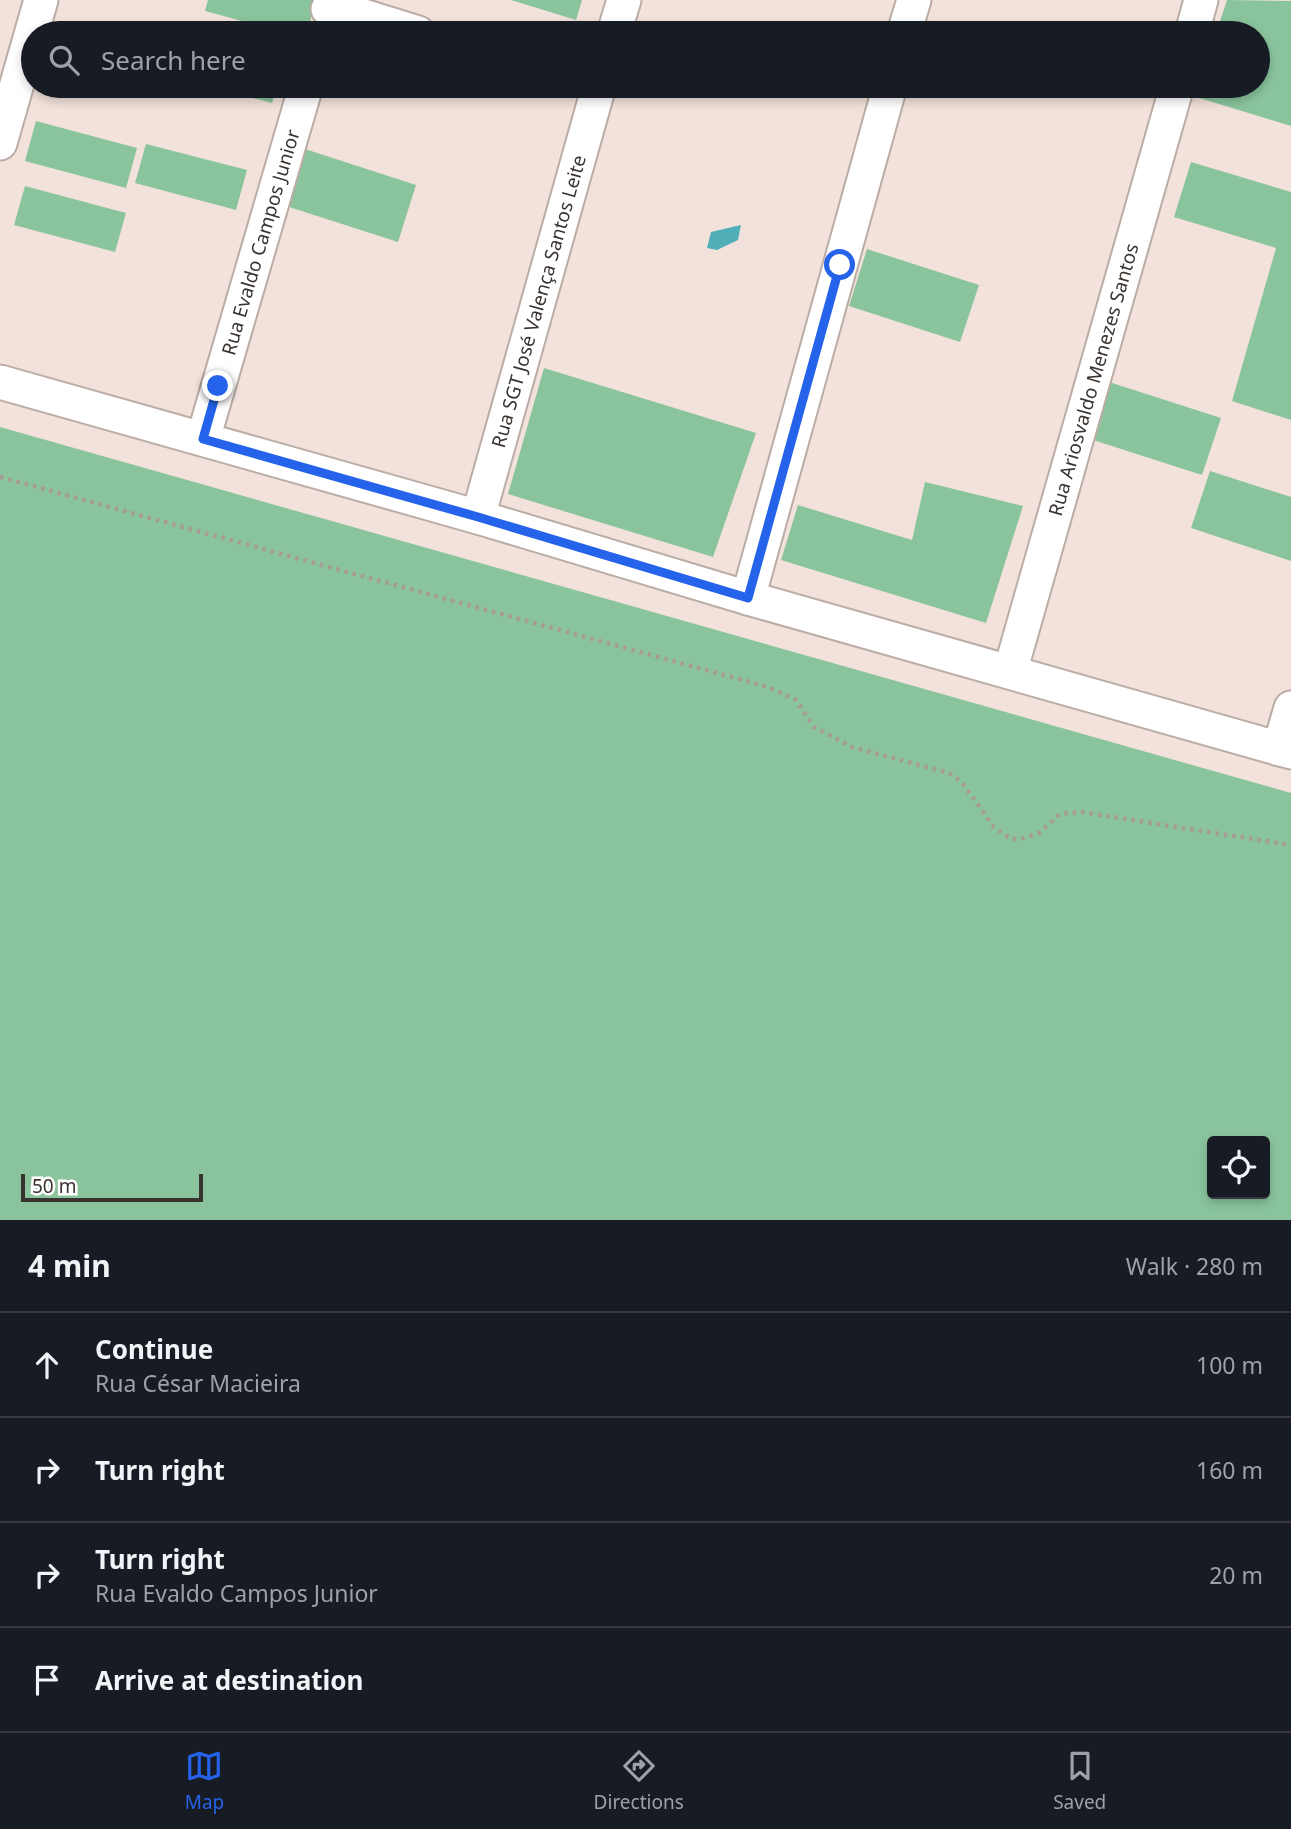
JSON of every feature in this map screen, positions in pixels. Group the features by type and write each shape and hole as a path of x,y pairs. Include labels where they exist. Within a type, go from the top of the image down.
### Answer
{"street":[{"path":"35,21 41,0"},
{"path":"618,21 624,0"},
{"path":"908,21 914,0"},
{"path":"1195,21 1201,0"},
{"path":"327,14 357,14 379,21"},
{"path":"0,143 21,70"},
{"name":"Rua Evaldo Campos Junior","path":"203,439 302,98"},
{"name":"Rua SGT José Valença Santos Leite","path":"478,517 597,98"},
{"path":"748,598 887,98"},
{"name":"Rua Ariosvaldo Menezes Santos","path":"1010,672 1174,98"},
{"path":"0,382 478,517 748,598 1285,751 1291,709"}],"path":[{"path":"0,477 768,687 796,700 814,727 852,747 949,773 961,781 994,827 1011,839 1040,833 1060,814 1081,812 1291,845"}],"green space":[{"path":"208,0 316,0 310,21 242,21 205,11"},
{"path":"511,0 582,0 576,20"},
{"path":"1227,0 1291,1 1291,126 1199,98 1270,98 1270,21 1220,21"},
{"path":"253,98 273,98 272,103"},
{"path":"36,121 137,148 126,188 25,161"},
{"path":"146,144 247,170 236,210 135,183"},
{"path":"305,149 416,185 398,242 286,206"},
{"path":"1191,162 1291,192 1291,420 1232,401 1276,248 1174,217"},
{"path":"25,186 126,213 115,252 14,225"},
{"path":"867,249 979,285 960,342 849,306"},
{"path":"544,368 756,433 713,557 508,494"},
{"path":"1109,382 1221,418 1202,475 1090,439"},
{"path":"0,427 1291,793 1291,1220 0,1220"},
{"path":"1210,471 1291,497 1291,561 1191,528"},
{"path":"925,482 1023,506 986,623 781,560 798,505 912,540"}],"water":[{"path":"741,225 738,240 717,250 707,248 711,232"}],"route":[{"path":"218,386 203,439 478,517 748,598 840,265"}]}
